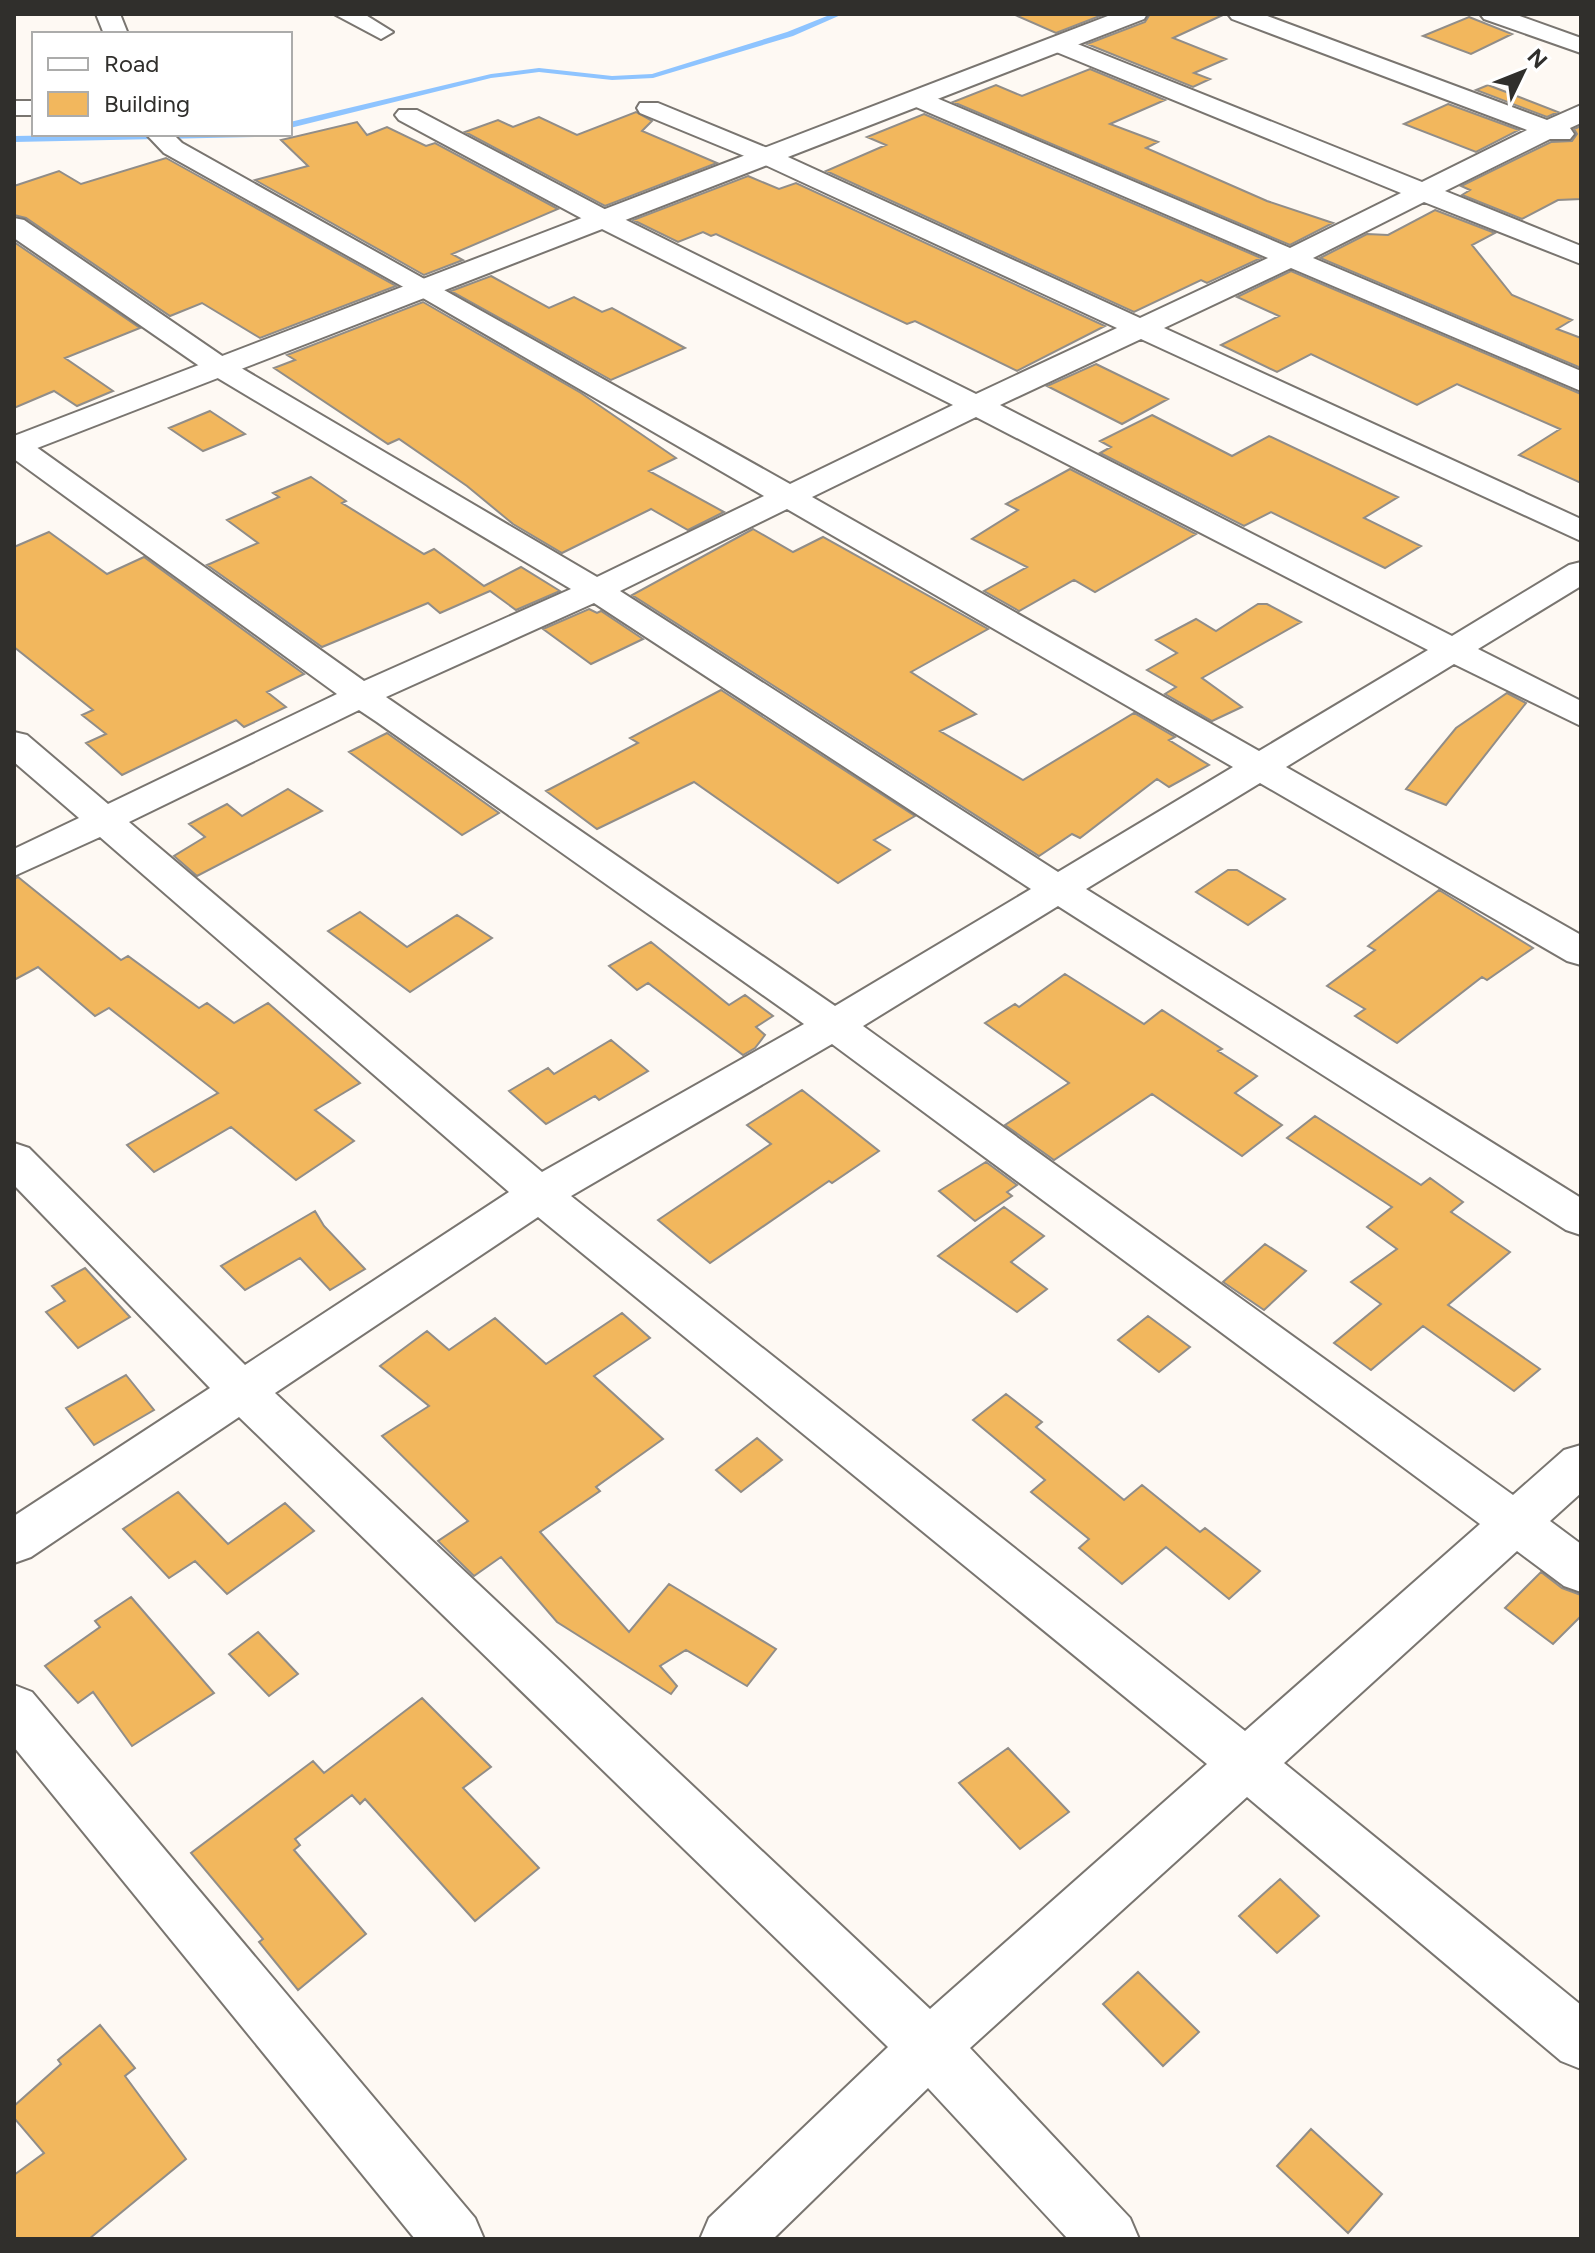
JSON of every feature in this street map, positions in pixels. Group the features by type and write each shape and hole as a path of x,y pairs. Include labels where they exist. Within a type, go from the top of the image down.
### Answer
{"street":[{"path":"346,14 381,32"},
{"path":"14,446 1135,14"},
{"path":"1240,14 1581,142"},
{"path":"1492,14 1581,46"},
{"path":"1057,44 1581,256"},
{"path":"918,99 1287,260 1581,382"},
{"path":"649,108 768,157 1581,531"},
{"path":"14,864 364,694 596,590 976,405 1287,260 1581,113"},
{"path":"408,115 603,219 976,405 1581,715"},
{"path":"166,141 1581,952"},
{"path":"14,226 221,368 596,590 1058,889 1581,1219"},
{"path":"14,446 834,1025 1581,1571"},
{"path":"14,1542 539,1194 834,1025 1581,572"},
{"path":"14,743 539,1194 1245,1763 1581,2041"},
{"path":"14,1159 243,1392 929,2047 1109,2239"},
{"path":"730,2239 929,2047 1581,1464"},
{"path":"14,1708 454,2239"}],"building":[{"path":"1013,14 1105,14 1056,33"},
{"path":"1150,14 1225,14 1173,38 1226,59 1194,73 1210,79 1193,87 1087,44 1145,22"},
{"path":"1469,17 1512,34 1471,54 1423,36"},
{"path":"1090,69 1165,100 1110,124 1158,142 1146,148 1267,201 1333,223 1290,245 953,102 996,85 1022,96"},
{"path":"1488,85 1558,112 1547,117 1476,90"},
{"path":"1448,104 1519,130 1476,152 1404,124"},
{"path":"636,112 652,121 642,131 717,163 605,206 465,132 498,120 513,127 539,117 577,135"},
{"path":"924,114 1261,258 1207,283 1201,280 1134,312 826,171 886,145 867,137"},
{"path":"357,122 367,135 387,127 426,146 435,143 558,209 452,254 463,260 424,275 255,180 308,166 281,140"},
{"path":"1581,126 1581,199 1558,200 1522,219 1462,195 1470,190 1461,186 1551,142 1572,141 1577,134 1574,129"},
{"path":"166,158 396,286 260,338 202,303 170,316 26,218 14,215 14,186 59,171 81,184"},
{"path":"748,176 779,189 796,183 1105,326 1017,371 915,321 907,324 716,234 711,236 703,232 678,242 633,220"},
{"path":"1435,210 1495,233 1472,245 1512,295 1572,320 1557,329 1581,338 1581,368 1320,258 1367,234 1388,235"},
{"path":"14,242 140,328 65,358 113,391 77,406 54,391 14,408"},
{"path":"1291,271 1581,394 1581,483 1519,455 1560,429 1457,384 1417,405 1311,354 1277,372 1221,345 1279,316 1237,297"},
{"path":"491,276 549,308 574,297 602,312 612,308 685,348 611,380 451,291"},
{"path":"423,302 581,393 676,458 649,471 724,512 688,530 651,509 562,553 513,524 467,486 399,439 388,444 274,368 295,360 287,355"},
{"path":"1096,364 1168,399 1122,424 1047,386"},
{"path":"210,411 245,434 203,451 169,428"},
{"path":"1152,415 1232,456 1269,436 1398,497 1364,518 1421,546 1385,568 1271,512 1244,526 1100,453 1111,447 1100,441"},
{"path":"1070,469 1196,534 1095,592 1074,580 1019,611 984,591 1027,567 972,539 1018,510 1006,504"},
{"path":"311,477 346,501 342,503 424,554 434,549 484,586 521,567 560,591 516,610 490,591 440,613 428,603 322,647 207,565 258,543 227,520 279,497 273,493"},
{"path":"753,529 793,552 823,537 988,629 911,672 976,714 940,731 1023,780 1134,713 1175,737 1169,740 1209,765 1169,787 1157,779 1080,838 1072,834 1039,856 632,595"},
{"path":"49,532 107,574 144,557 304,674 267,692 286,707 244,727 236,720 122,775 86,743 106,734 82,715 93,710 14,647 14,547"},
{"path":"1258,604 1267,604 1301,622 1202,678 1242,707 1212,721 1165,694 1176,687 1147,670 1177,653 1156,640 1196,619 1216,631"},
{"path":"589,609 597,613 601,611 643,639 591,664 543,629"},
{"path":"721,690 915,816 874,840 890,850 838,883 694,782 597,829 546,791 638,743 630,738"},
{"path":"1507,693 1526,703 1446,805 1406,789 1456,728"},
{"path":"387,733 499,813 462,835 349,752"},
{"path":"288,789 322,811 197,876 174,856 205,837 189,824 227,804 242,816"},
{"path":"1228,870 1237,870 1285,899 1248,925 1196,892"},
{"path":"18,877 121,960 128,956 199,1008 207,1003 234,1023 268,1003 360,1083 315,1110 354,1141 296,1180 231,1127 154,1172 127,1145 218,1093 109,1008 95,1016 38,967 14,980 14,879"},
{"path":"1439,890 1533,948 1487,980 1482,977 1397,1043 1355,1016 1365,1009 1327,986 1375,950 1368,946"},
{"path":"360,912 407,947 457,915 492,938 410,992 328,931"},
{"path":"651,942 729,1005 745,995 773,1016 756,1027 765,1035 755,1048 743,1055 648,983 637,990 609,966"},
{"path":"1065,974 1144,1024 1162,1010 1222,1049 1218,1051 1257,1076 1235,1093 1282,1125 1242,1156 1152,1094 1054,1160 1005,1125 1069,1083 985,1023 1015,1004 1019,1007"},
{"path":"611,1040 648,1071 599,1100 595,1096 546,1124 509,1091 548,1068 554,1074"},
{"path":"802,1090 879,1151 832,1183 829,1181 710,1263 658,1220 771,1144 747,1125"},
{"path":"1315,1116 1421,1185 1430,1178 1463,1202 1451,1212 1510,1252 1448,1305 1540,1369 1514,1391 1423,1326 1371,1370 1334,1343 1381,1304 1351,1282 1397,1249 1367,1227 1392,1207 1287,1138"},
{"path":"986,1162 1017,1185 1007,1192 1012,1196 975,1221 939,1191"},
{"path":"1004,1207 1044,1236 1011,1262 1047,1289 1017,1312 938,1256"},
{"path":"315,1211 324,1226 365,1269 330,1290 300,1258 245,1290 221,1266"},
{"path":"1265,1244 1306,1271 1264,1310 1223,1282"},
{"path":"85,1268 130,1317 78,1348 46,1312 65,1301 52,1286"},
{"path":"622,1313 650,1338 594,1376 663,1439 596,1487 600,1491 540,1532 629,1632 669,1584 776,1649 747,1686 686,1650 660,1666 677,1686 671,1694 557,1622 501,1557 474,1576 438,1541 468,1521 382,1436 429,1406 380,1366 427,1331 449,1350 495,1318 546,1364"},
{"path":"1148,1316 1190,1347 1159,1372 1118,1340"},
{"path":"126,1375 154,1410 94,1445 66,1408"},
{"path":"1006,1394 1042,1422 1036,1427 1124,1500 1142,1485 1200,1532 1205,1528 1260,1571 1229,1599 1166,1547 1122,1584 1079,1548 1089,1539 1031,1492 1045,1480 973,1420"},
{"path":"757,1438 782,1460 741,1492 716,1470"},
{"path":"178,1492 228,1544 285,1503 314,1531 227,1594 195,1561 169,1578 123,1529"},
{"path":"1541,1572 1562,1588 1581,1595 1581,1616 1553,1644 1505,1608"},
{"path":"131,1597 214,1693 132,1746 93,1692 78,1703 45,1666 100,1627 95,1621"},
{"path":"258,1632 298,1674 269,1696 229,1654"},
{"path":"422,1698 491,1767 463,1788 539,1868 475,1921 365,1799 360,1804 352,1795 295,1839 300,1845 294,1850 366,1934 298,1990 259,1942 263,1939 191,1853 313,1761 324,1773"},
{"path":"1008,1748 1069,1812 1020,1849 959,1783"},
{"path":"1280,1879 1319,1916 1277,1953 1239,1916"},
{"path":"1138,1972 1199,2032 1163,2066 1103,2004"},
{"path":"100,2025 135,2068 125,2076 186,2159 89,2239 14,2239 14,2175 44,2153 14,2118 14,2106 61,2064 58,2060"},
{"path":"1311,2129 1382,2194 1348,2233 1277,2166"}],"waterway":[{"path":"292,125 491,76 539,70 612,78 653,76 790,34 839,14"},
{"path":"14,139 159,136"}]}
